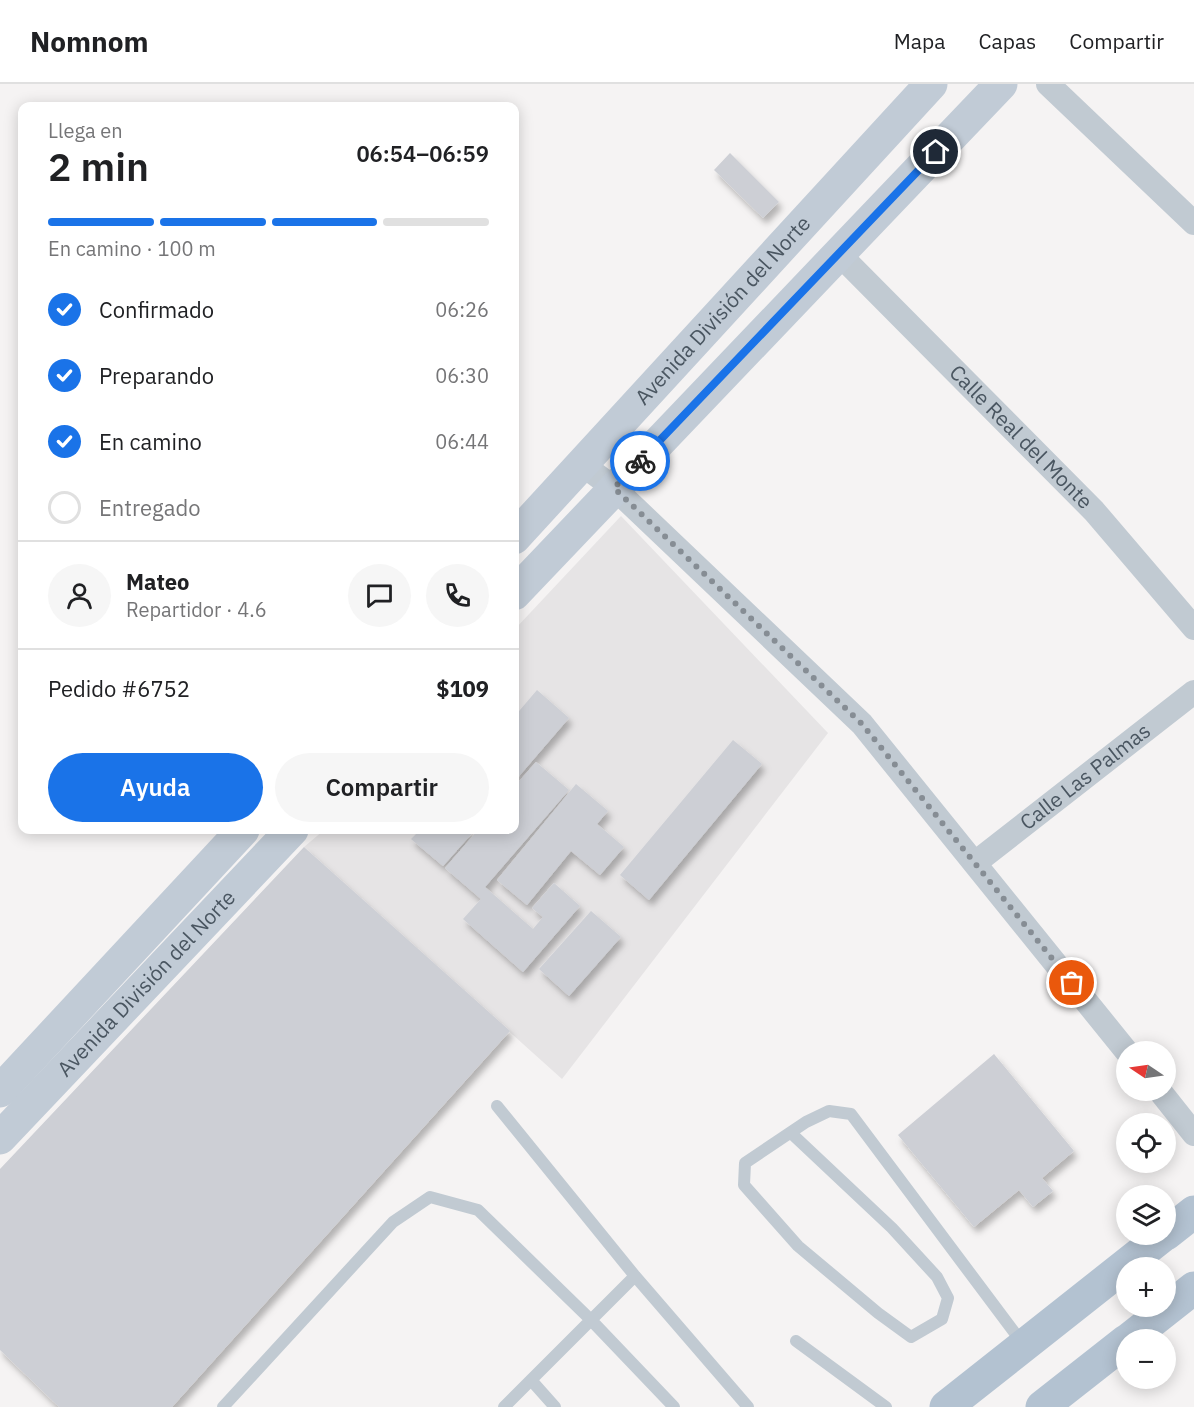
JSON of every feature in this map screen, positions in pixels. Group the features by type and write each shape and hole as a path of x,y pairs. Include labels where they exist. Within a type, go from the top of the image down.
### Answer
{"main road":[{"name":"Avenida División del Norte","path":"519,533 932,84"},
{"name":"Avenida División del Norte","path":"519,589 1001,84"},
{"name":"Avenida División del Norte","path":"0,1091 239,834"},
{"name":"Avenida División del Norte","path":"0,1138 288,834"},
{"path":"1176,1226 1194,1212"},
{"path":"946,1407 1151,1245"},
{"path":"1141,1329 1194,1288"},
{"path":"1042,1407 1116,1349"}],"street":[{"path":"1048,84 1194,223"},
{"name":"Calle Real del Monte","path":"839,254 1094,512 1194,628"},
{"path":"583,465 614,488 862,724 1118,1041"},
{"name":"Calle Las Palmas","path":"975,863 1194,692"},
{"path":"1168,1101 1194,1134"}],"lane":[{"path":"498,1106 635,1276 748,1407"},
{"path":"791,1133 892,1228 937,1277 948,1298 942,1318 911,1337 878,1313 798,1246 744,1185 745,1163 806,1122 829,1112 850,1114 1024,1345"},
{"path":"223,1407 393,1222 430,1197 478,1210 591,1320 674,1407"},
{"path":"504,1407 635,1276"},
{"path":"796,1341 886,1407"},
{"path":"531,1380 555,1407"}],"shaded area":[{"path":"621,516 828,733 562,1079 304,847 319,834 519,834 519,625"}],"building":[{"path":"730,153 779,202 763,218 714,170"},
{"path":"537,690 569,718 519,776 519,711"},
{"path":"733,740 762,764 649,900 620,875"},
{"path":"536,762 569,790 485,887 533,929 543,917 532,908 554,883 580,906 523,972 463,919 481,899 445,868 475,834 519,834 519,781"},
{"path":"576,784 608,811 597,824 624,847 600,875 571,851 527,905 497,880"},
{"path":"416,834 471,834 443,866 411,839"},
{"path":"304,847 510,1031 172,1407 59,1407 0,1350 0,1169"},
{"path":"591,911 621,937 569,996 539,969"},
{"path":"994,1054 1074,1151 1042,1178 1053,1191 1033,1207 1019,1190 974,1227 898,1135"}],"way so far":[{"path":"640,461 614,488 862,724 1072,983"}],"route":[{"path":"640,461 936,152"}]}
